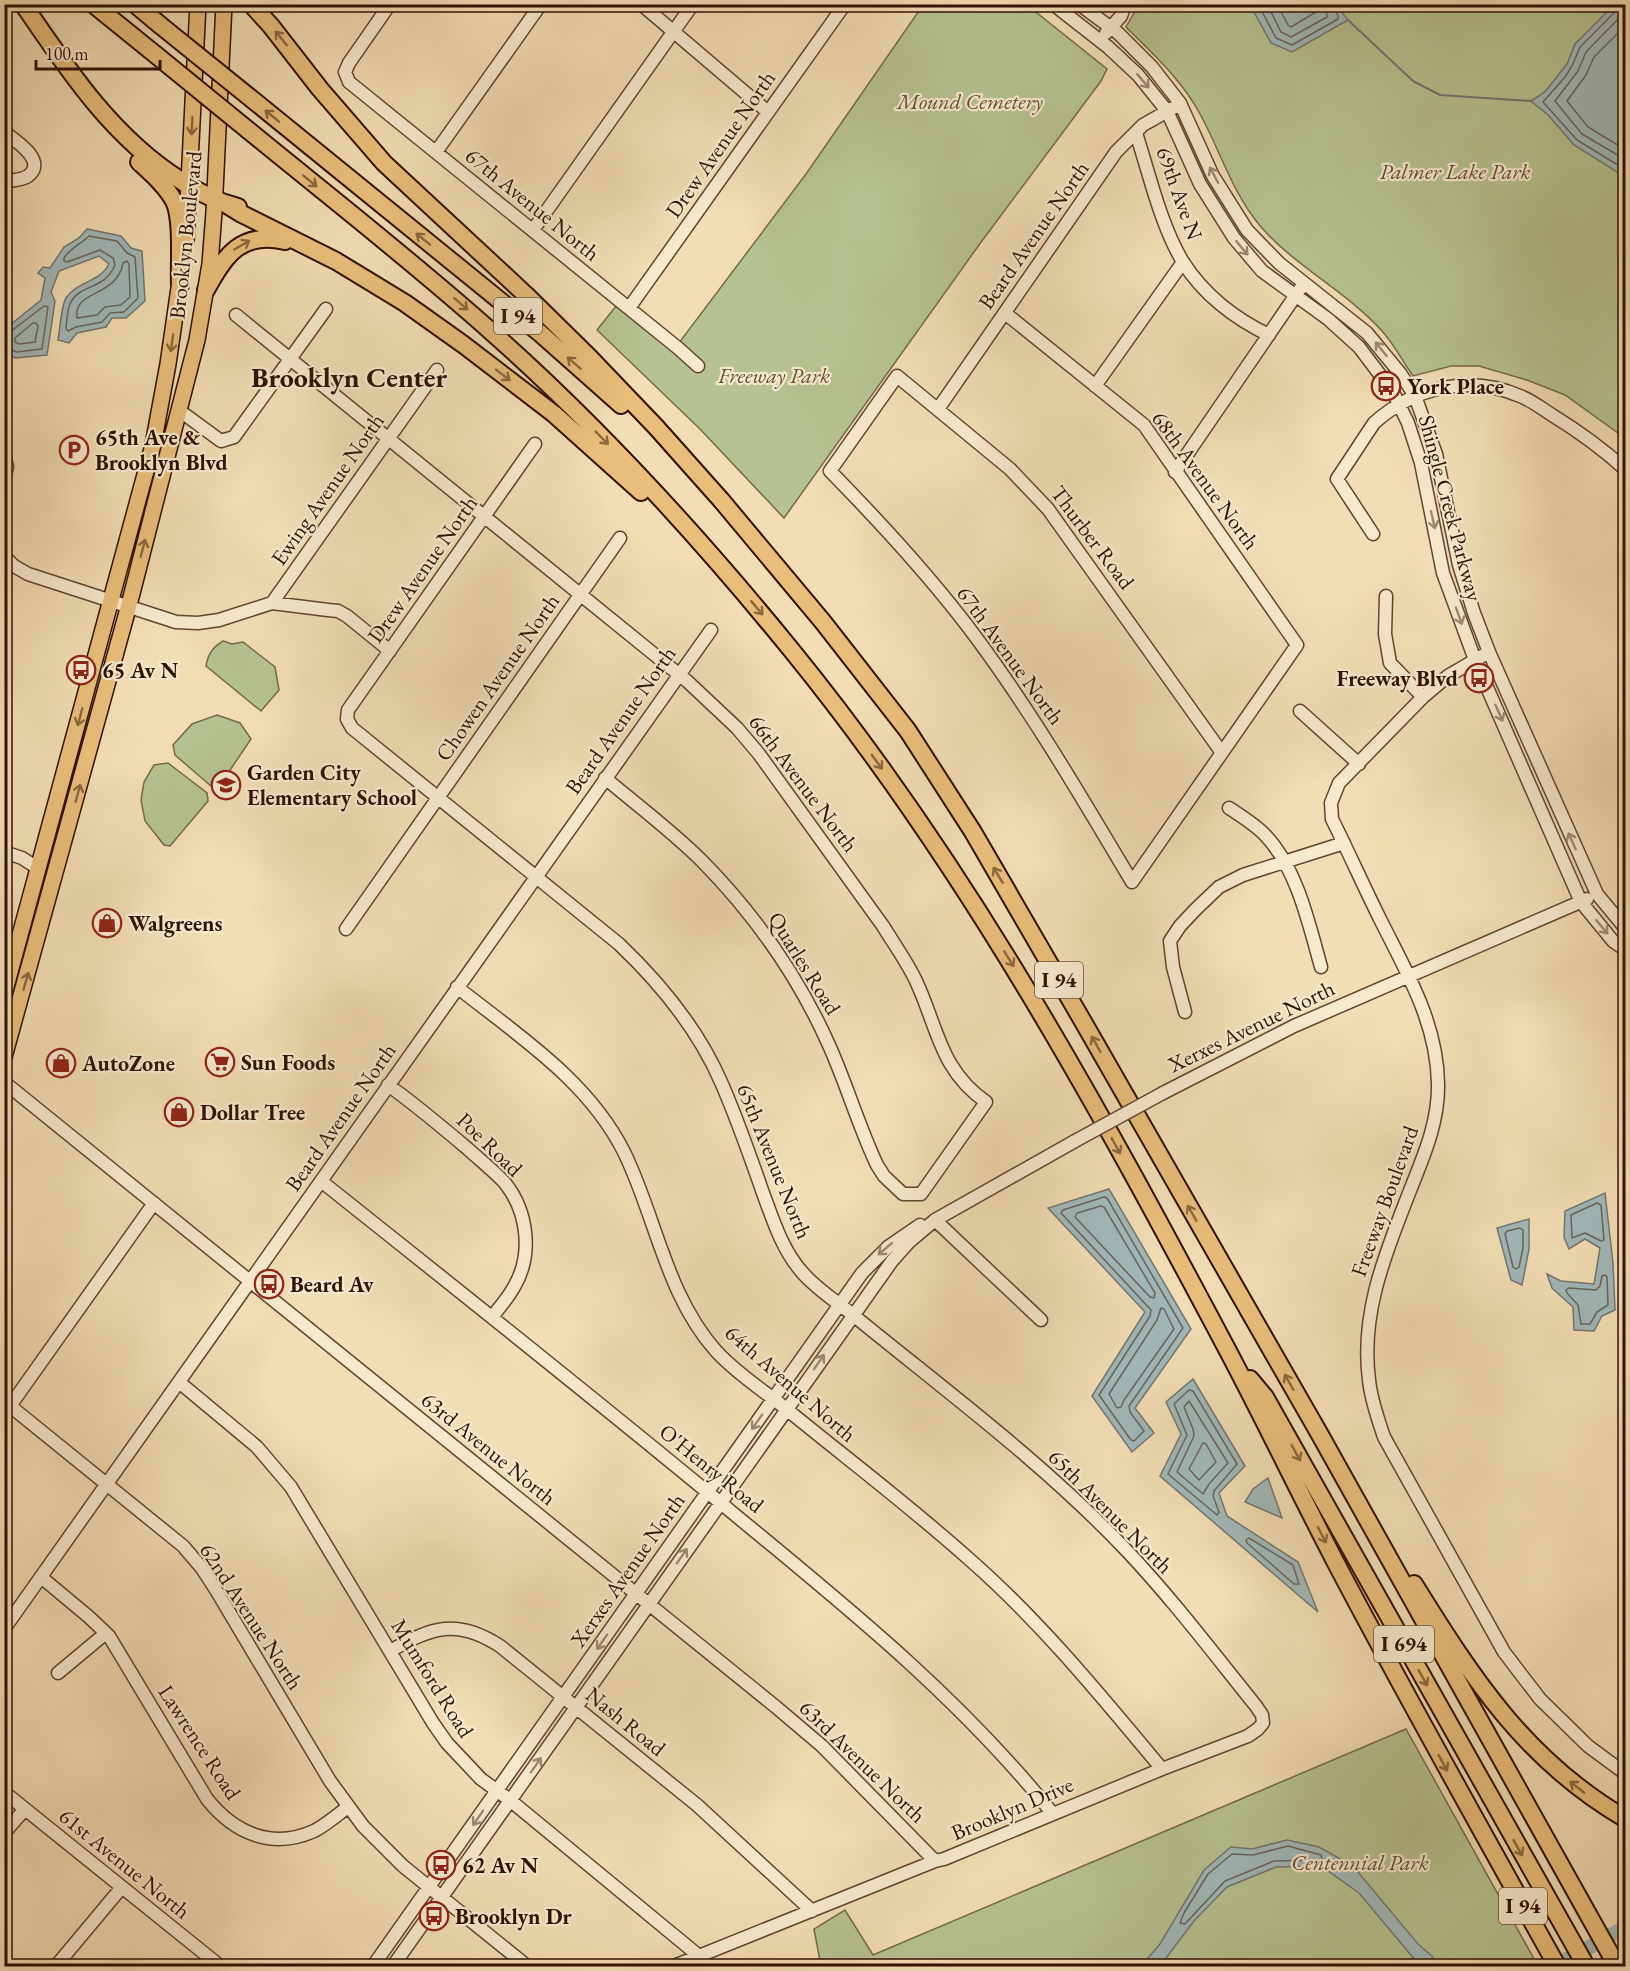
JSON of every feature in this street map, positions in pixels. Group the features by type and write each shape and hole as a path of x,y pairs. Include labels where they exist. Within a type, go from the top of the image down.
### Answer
{"highway":[{"path":"23,4 90,99 125,138 147,157 189,186 381,287 465,345 569,426 718,564"},
{"name":"I 94","path":"93,4 434,282 506,345 605,441 718,564 795,654 859,738 974,903 1059,1043 1229,1352 1392,1669 1554,1960"},
{"name":"I 94","path":"135,4 541,334 601,386 673,455 764,552 875,687 908,732 967,822 1085,1025 1318,1433 1613,1959"},
{"path":"251,4 384,163 590,357 688,462 764,552"},
{"path":"61,58 80,92 98,116 173,199 180,222 180,285"},
{"path":"221,202 256,211 377,273 414,297 447,323 465,345"},
{"path":"206,290 234,249 246,242 268,238 302,244"},
{"name":"I 694","path":"1229,1352 1265,1397 1585,1966"},
{"path":"1318,1433 1450,1642 1505,1718 1564,1776 1591,1797 1626,1819"}],"main road":[{"name":"Brooklyn Boulevard","path":"4,994 153,446 186,242 198,4"},
{"name":"Brooklyn Boulevard","path":"4,1057 129,605 197,340 221,202 224,4"}],"street":[{"name":"67th Avenue North","path":"390,4 349,63 345,72 349,82 698,366"},
{"path":"436,152 542,4"},
{"path":"641,4 768,112"},
{"path":"533,230 693,4"},
{"name":"Drew Avenue North","path":"629,309 845,4"},
{"name":"Shingle Creek Parkway","path":"1053,4 1138,75 1167,111 1200,183 1234,238 1262,271 1328,319 1359,347 1385,380 1400,404 1421,463 1443,573 1475,660 1581,902 1613,941 1626,950"},
{"name":"Shingle Creek Parkway","path":"1079,4 1118,33 1152,67 1180,103 1213,176 1247,230 1279,263 1367,333 1400,373 1415,396 1436,454 1459,565 1489,652 1597,894 1626,929"},
{"path":"1100,41 1120,16 1125,4"},
{"name":"Beard Avenue North","path":"938,409 1116,152 1143,125 1180,103"},
{"path":"4,132 28,150 34,164 27,177 4,183"},
{"name":"69th Ave N","path":"1136,133 1169,232 1183,262 1205,289 1229,312 1251,327 1269,335"},
{"path":"1095,386 1183,262"},
{"path":"1175,471 1305,283"},
{"path":"180,411 221,441 227,440 240,430 326,309"},
{"name":"68th Avenue North","path":"1005,313 1144,426 1297,645 1222,753"},
{"name":"66th Avenue North","path":"236,315 678,674 737,728 780,781 900,952 915,981 944,1054 953,1070 963,1084 986,1102 921,1194"},
{"name":"Ewing Avenue North","path":"272,603 437,370"},
{"name":"Thurber Road","path":"830,471 897,376 1010,469 1048,509 1222,753"},
{"path":"1373,534 1338,479 1374,423 1415,396 1451,386 1491,386 1524,397 1585,436 1626,470"},
{"name":"Drew Avenue North","path":"347,719 348,710 535,444"},
{"path":"4,454 7,467 4,479"},
{"name":"67th Avenue North","path":"830,471 891,535 975,636 1048,743 1132,882 1222,753"},
{"name":"Chowen Avenue North","path":"346,929 620,538"},
{"path":"4,556 14,566 28,574 176,622 198,623 219,620 272,603 338,611 356,622 390,651"},
{"path":"1386,596 1385,634 1390,663 1423,697"},
{"name":"Beard Avenue North","path":"4,1629 711,630"},
{"name":"Freeway Boulevard","path":"1489,652 1448,676 1423,697 1339,783 1331,803 1332,819 1408,976 1431,1032 1437,1065 1438,1101 1431,1136 1381,1264 1374,1291 1367,1336 1369,1380 1383,1437 1504,1652 1552,1711 1588,1746 1626,1774"},
{"path":"1300,711 1359,764"},
{"name":"65th Avenue North","path":"347,719 352,728 635,959 664,990 705,1049 721,1082 783,1243 799,1269 812,1284 1015,1447 1101,1525 1193,1625 1256,1706 1262,1715 1263,1723"},
{"name":"Quarles Road","path":"605,778 700,859 760,926 785,963 824,1035 877,1165 893,1186 903,1194 921,1194"},
{"path":"1229,808 1265,834 1285,860 1309,922 1321,967"},
{"path":"1185,1012 1173,966 1170,941 1180,926 1220,887 1243,875 1344,843"},
{"path":"4,852 22,858 39,869"},
{"name":"Xerxes Avenue North","path":"373,1966 862,1272 875,1258 914,1228 935,1220 1163,1093 1294,1026 1597,894"},
{"name":"64th Avenue North","path":"457,987 552,1063 592,1102 609,1125 624,1152 671,1274 697,1326 716,1350 731,1365 970,1559 1067,1656 1162,1769"},
{"name":"63rd Avenue North","path":"4,1082 822,1746 935,1861"},
{"name":"Poe Road","path":"388,1085 424,1111 492,1171 516,1199 526,1233 526,1251 515,1286 492,1317"},
{"name":"O'Henry Road","path":"321,1181 708,1492 850,1610 929,1681 986,1739 1053,1814"},
{"path":"8,1403 154,1203"},
{"path":"935,1220 1041,1320"},
{"name":"Xerxes Avenue North","path":"393,1966 853,1315 900,1251 935,1220"},
{"name":"Mumford Road","path":"179,1382 257,1447 291,1486 447,1743 481,1779 699,1956"},
{"name":"62nd Avenue North","path":"8,1403 183,1546 201,1567 348,1807 382,1846 429,1887"},
{"name":"Lawrence Road","path":"41,1577 106,1633 207,1799 231,1824 263,1837 280,1839 298,1837 314,1831 348,1807"},
{"name":"Nash Road","path":"390,1651 424,1633 456,1628 472,1631 500,1646 723,1827 812,1911"},
{"path":"58,1673 106,1633"},
{"name":"Brooklyn Drive","path":"674,1966 1248,1736 1263,1723"},
{"name":"61st Avenue North","path":"4,1792 220,1966"},
{"path":"4,1833 25,1809"},
{"path":"56,1966 122,1887"},
{"path":"429,1887 527,1966"}],"green space":[{"name":"Palmer Lake Park","path":"1139,4 1625,5 1625,438 1565,395 1527,380 1479,366 1451,366 1413,376 1386,336 1368,317 1290,255 1251,214 1234,186 1207,128 1185,90 1126,27"},
{"name":"Mound Cemetery","path":"923,5 1027,5 1107,69 1101,81 979,245 784,518 700,429 597,330 617,305 673,351 806,174"},
{"path":"223,641 232,644 243,642 275,667 279,690 261,711 206,666 211,652"},
{"path":"217,715 240,723 251,739 220,785 211,786 175,755 173,745 192,724"},
{"path":"168,763 207,793 208,801 170,846 164,845 145,821 141,800 144,782 154,765"},
{"name":"Centennial Park","path":"1406,1729 1538,1966 821,1966 814,1929 845,1910 873,1955"}],"water":[{"path":"1250,5 1336,5 1348,20 1292,52 1271,43"},
{"path":"1614,5 1625,5 1625,177 1574,145 1548,115 1531,101 1545,92 1567,64 1575,44"},
{"path":"87,229 121,236 131,248 142,251 145,301 126,318 112,318 106,327 77,333 69,343 58,340 66,298 76,288 100,275 109,264 99,256 59,271 51,292 55,301 47,355 15,358 5,352 5,329 41,300 45,278 38,273 43,267 50,268 64,247 79,238"},
{"path":"1109,1189 1191,1329 1135,1408 1154,1433 1132,1452 1092,1396 1145,1312 1048,1208"},
{"path":"1605,1193 1613,1263 1615,1310 1602,1316 1594,1331 1574,1330 1573,1307 1552,1288 1547,1274 1561,1281 1594,1284 1600,1248 1585,1239 1569,1249 1564,1237 1565,1211"},
{"path":"1529,1219 1529,1249 1522,1285 1511,1280 1497,1228"},
{"path":"1193,1379 1245,1466 1219,1493 1227,1516 1298,1562 1318,1612 1160,1476 1181,1434 1166,1402"},
{"path":"1268,1478 1282,1518 1245,1502 1253,1489"},
{"path":"1287,1840 1319,1847 1353,1866 1418,1944 1433,1957 1426,1966 1420,1966 1359,1893 1321,1866 1276,1867 1227,1887 1194,1921 1160,1966 1141,1966 1160,1944 1204,1870 1231,1847 1252,1849"}],"waterway":[{"path":"1348,20 1413,81 1440,95 1531,101"},
{"path":"1555,1966 1626,1927"}],"place":[{"name":"York Place","path":"1386,386"},
{"name":"65th Ave & Brooklyn Blvd","path":"74,450"},
{"name":"65 Av N","path":"81,670"},
{"name":"Freeway Blvd","path":"1479,678"},
{"name":"Garden City Elementary School","path":"226,785"},
{"name":"Walgreens","path":"107,923"},
{"name":"Sun Foods","path":"220,1062"},
{"name":"AutoZone","path":"61,1063"},
{"name":"Dollar Tree","path":"179,1112"},
{"name":"Beard Av","path":"269,1284"},
{"name":"62 Av N","path":"441,1865"},
{"name":"Brooklyn Dr","path":"434,1916"}],"district":[{"name":"Brooklyn Center","path":"349,377"}],"park label":[{"name":"Freeway Park","path":"774,375"}]}
